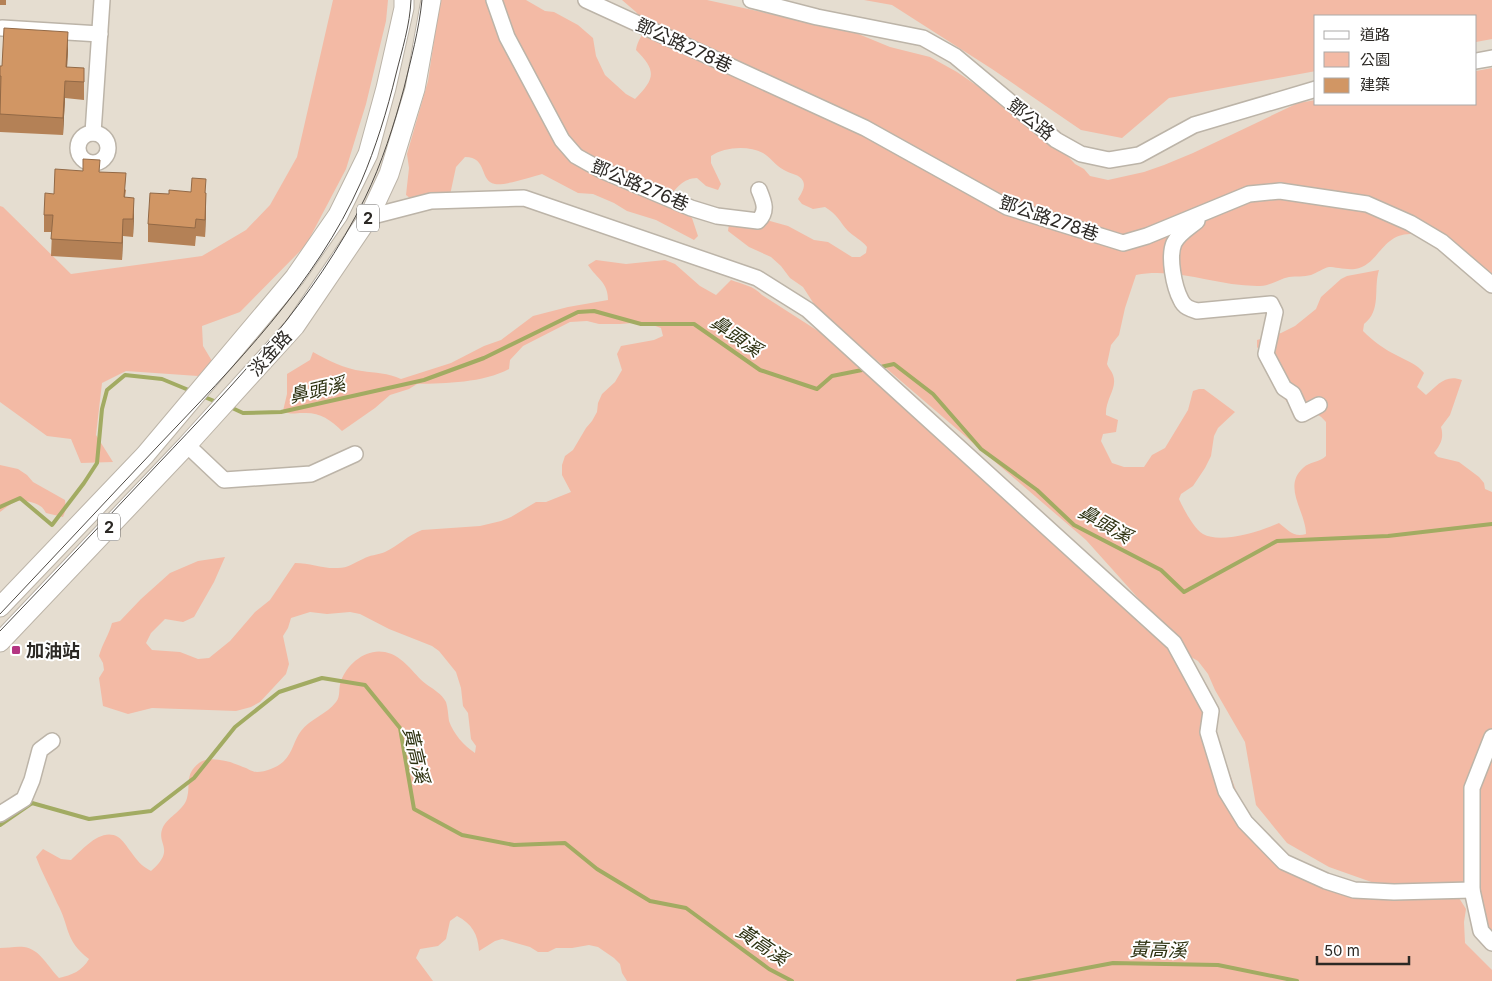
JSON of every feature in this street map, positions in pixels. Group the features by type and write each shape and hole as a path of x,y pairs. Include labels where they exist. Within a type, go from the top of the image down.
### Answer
{"main road":[{"name":"淡金路","path":"4,598 145,455 295,277 338,215 368,154 386,88 404,8 404,0"},
{"name":"淡金路","path":"0,642 187,445 295,326 369,217 389,174 415,89 431,0"}],"street":[{"path":"93,133 102,0"},
{"name":"鄧公路276巷","path":"494,0 511,46 562,140 576,156 601,170 691,208 717,216 758,220 763,216 766,205 759,190"},
{"name":"鄧公路278巷","path":"586,0 865,128 1007,207 1123,243 1146,236 1249,194 1280,191 1367,204 1410,222 1442,242 1492,285"},
{"name":"鄧公路","path":"751,0 817,17 923,38 955,56 1056,140 1081,154 1109,160 1139,155 1194,125 1314,90"},
{"path":"1,27 100,34"},
{"path":"1477,61 1492,58"},
{"path":"369,217 431,201 524,198 758,278 808,310 1174,643 1211,712 1208,732 1226,791 1245,822 1284,862 1326,881 1354,890 1394,892 1472,890"},
{"path":"1220,206 1186,230 1175,242 1172,254 1174,278 1182,301 1188,308 1197,311 1271,304 1275,312 1266,354 1284,388 1293,394 1302,414 1318,405"},
{"path":"187,445 224,480 311,474 355,454"},
{"path":"1492,737 1472,788 1472,890 1481,931 1492,943"},
{"path":"0,814 24,799 32,780 40,750 52,741"}],"green space":[{"path":"333,0 388,0 386,21 366,104 346,169 306,245 240,312 202,326 203,346 212,361 198,376 126,371 102,383 96,435 113,462 81,463 71,439 47,436 0,402 0,206 71,274 202,256 246,230 270,205 297,157"},
{"path":"440,0 526,0 545,11 554,12 578,25 593,38 596,56 605,75 626,94 635,99 647,86 651,75 648,64 636,50 646,26 636,12 622,0 707,0 856,33 890,47 930,57 957,72 989,94 1062,150 1090,176 1108,180 1144,172 1164,165 1298,103 1314,100 1314,105 1477,105 1477,71 1492,68 1492,282 1419,235 1407,234 1389,242 1364,266 1355,269 1329,267 1311,275 1289,277 1264,286 1229,284 1167,273 1136,275 1125,308 1119,335 1111,345 1107,364 1114,384 1107,404 1106,415 1118,420 1116,432 1103,434 1101,441 1112,463 1124,467 1144,467 1152,455 1165,448 1188,410 1193,391 1204,389 1235,412 1218,428 1214,436 1211,456 1205,468 1193,486 1181,494 1179,499 1193,523 1203,534 1220,538 1252,533 1279,523 1295,534 1306,534 1295,491 1295,483 1297,475 1303,468 1326,456 1326,422 1317,414 1291,406 1287,402 1257,347 1257,340 1281,333 1295,326 1316,309 1321,297 1341,279 1347,276 1379,270 1375,306 1370,318 1364,324 1363,331 1375,342 1393,354 1412,363 1424,373 1417,387 1426,395 1446,379 1462,380 1450,415 1441,427 1441,441 1434,453 1438,457 1459,462 1479,477 1484,483 1485,489 1492,492 1492,737 1474,767 1465,882 1457,888 1377,884 1329,867 1287,843 1256,805 1245,742 1208,674 1198,661 1191,657 1086,540 833,324 814,304 803,287 790,278 771,257 749,247 728,231 729,224 762,219 788,226 814,240 828,242 852,257 860,257 866,253 867,247 848,231 836,215 825,207 813,209 802,204 798,199 804,188 804,183 797,175 781,168 757,150 736,148 711,156 711,163 721,184 718,190 706,186 697,178 692,178 680,185 667,199 692,218 698,236 694,240 656,220 627,211 593,194 578,193 542,174 511,183 495,184 487,179 480,165 472,158 465,157 456,167 450,195 411,199 406,195 409,168 407,154 428,81"},
{"path":"864,0 1492,0 1492,39 1477,42 1477,15 1314,15 1314,71 1169,98 1122,138 1081,130 992,69 892,5"},
{"path":"596,260 626,264 665,260 675,264 700,286 716,295 731,280 748,286 871,365 1143,627 1166,645 1193,675 1247,820 1324,887 1459,898 1466,909 1464,922 1465,943 1492,970 1492,981 627,981 622,973 620,964 614,958 598,947 589,945 556,948 548,952 538,952 530,947 502,939 479,951 473,930 467,922 457,916 450,921 446,939 438,946 420,949 416,958 433,981 0,981 0,948 30,948 39,955 59,978 76,972 89,959 71,939 61,911 38,863 36,857 43,849 61,859 71,860 92,841 105,835 112,835 122,840 140,863 151,871 163,857 164,847 161,833 163,827 180,810 185,802 191,772 194,767 204,761 215,759 227,761 257,772 279,765 287,757 305,727 336,702 344,675 353,663 364,655 378,651 385,652 403,661 421,680 444,699 453,730 463,743 475,753 476,746 471,739 468,713 463,706 461,688 456,672 439,651 432,646 389,629 360,614 350,612 327,614 310,612 291,618 283,636 289,664 286,674 260,702 251,707 236,711 152,708 128,714 103,706 99,678 104,670 99,656 112,623 120,621 170,573 198,561 225,557 214,582 194,617 183,622 165,619 151,633 146,643 152,650 180,652 198,659 209,658 230,641 255,612 270,600 295,563 327,568 345,567 385,552 422,530 480,526 501,521 536,502 546,502 571,492 562,475 562,465 565,456 573,450 592,421 597,412 602,394 615,382 622,370 617,354 621,346 654,340 663,336 661,328 644,322 599,324 587,321 570,322 523,346 510,360 509,369 499,374 476,380 452,383 417,384 409,389 390,395 342,431 329,420 319,415 283,411 287,394 287,374 310,360 313,352 349,368 386,374 401,379 451,363 484,346 501,340 533,316 608,300 608,294 604,285 588,265"},
{"path":"0,465 18,469 33,482 65,500 66,509 63,517 46,513 40,506 24,500 12,503 0,512"},
{"path":"1492,757 1492,937 1477,899 1478,800 1480,787"}],"building":[{"path":"4,28 68,32 66,67 84,68 84,82 65,81 63,118 0,114 0,66 2,66"},
{"path":"83,159 100,160 99,172 126,173 124,197 134,198 133,219 123,219 122,243 51,239 53,215 44,215 45,193 54,194 55,169 83,171"},
{"path":"192,178 206,179 205,220 196,219 195,228 148,224 150,193 169,194 169,190 191,192"}],"waterway":[{"name":"鼻頭溪","path":"230,407 243,413 281,412 424,380 484,358 578,312 594,311 641,324 694,324 760,370 817,389 832,376 867,369"},
{"name":"鼻頭溪","path":"876,368 894,364 933,394 981,449 1037,490 1074,525 1161,570 1184,592 1277,541 1388,536 1492,524"},
{"name":"鼻頭溪","path":"0,507 20,498 52,525 97,463 102,409 107,390 125,375 162,379 191,391"},
{"name":"鼻頭溪","path":"202,396 219,403"},
{"name":"黃高溪","path":"0,825 32,803 89,819 151,811 194,778 235,727 279,692 322,678 365,685 400,728 414,809 462,835 514,845 565,843 597,869 650,901 686,908 769,969 792,981"},
{"name":"黃高溪","path":"1018,981 1113,963 1218,965 1297,981"}],"tram line":[{"path":"0,614 244,354 297,289 321,255 361,182 376,142 389,102 403,47 411,0"},
{"path":"0,631 216,403 272,339 322,271 345,235 365,198 382,158 404,88 417,33 422,0"}],"place":[{"name":"加油站","path":"16,650"}]}
